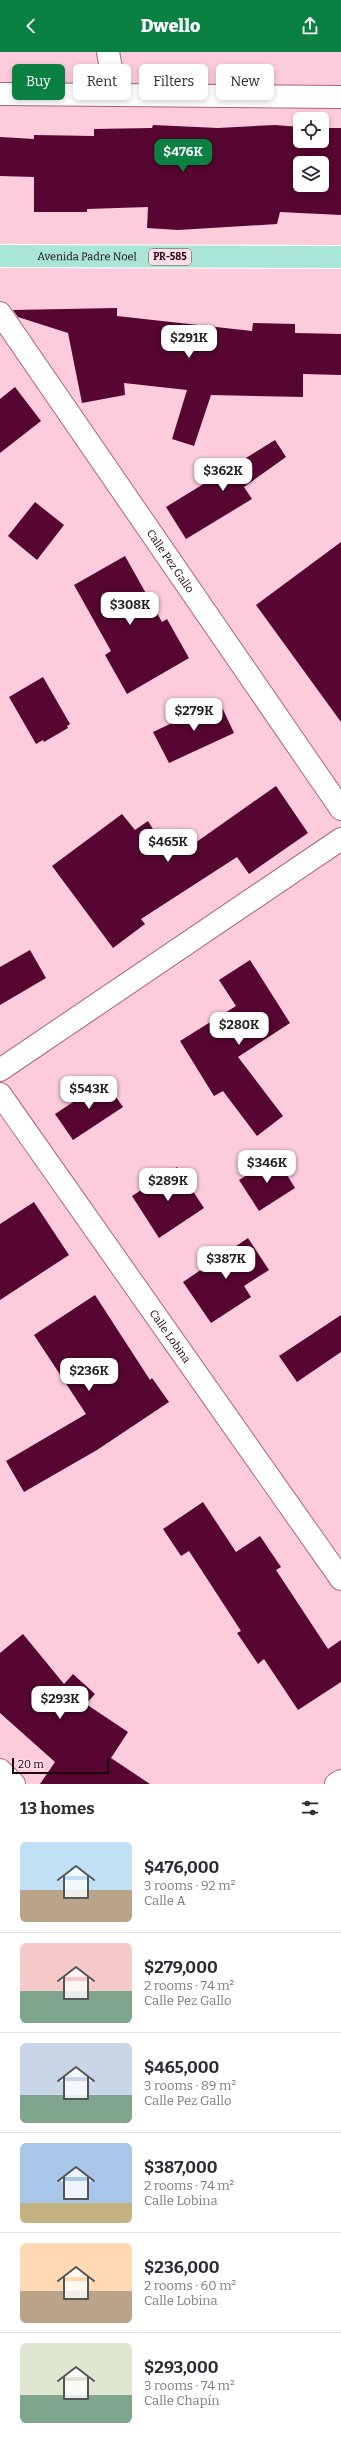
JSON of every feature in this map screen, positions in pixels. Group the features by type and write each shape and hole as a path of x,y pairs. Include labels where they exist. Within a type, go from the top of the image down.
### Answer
{"main road":[{"name":"Avenida Padre Noel","path":"0,256 341,258"}],"street":[{"path":"108,52 110,64"},
{"path":"0,94 73,95"},
{"path":"131,95 341,96"},
{"name":"Calle Pez Gallo","path":"0,313 341,809"},
{"path":"0,1070 341,839"},
{"name":"Calle Lobina","path":"0,1094 341,1579"},
{"path":"0,1770 14,1784"},
{"path":"336,1784 341,1781"}],"building":[{"path":"153,125 218,128 275,125 293,126 293,148 329,148 329,128 341,128 341,215 280,212 277,224 178,230 147,228 148,207 87,209 87,212 34,212 34,177 0,176 0,137 34,139 34,135 94,136 94,129 152,128"},
{"path":"117,308 117,316 252,331 253,323 295,324 295,333 341,334 341,375 303,374 303,397 211,395 194,446 172,439 187,390 124,383 125,395 82,403 68,333 18,317 13,310"},
{"path":"15,387 41,421 0,453 0,399"},
{"path":"275,440 286,457 244,487 252,499 186,539 166,507"},
{"path":"35,502 64,525 37,560 8,536"},
{"path":"341,542 341,722 256,605"},
{"path":"125,556 162,622 167,619 189,658 127,694 105,655 111,651 74,585"},
{"path":"43,677 70,724 67,726 68,728 44,742 43,740 36,744 9,697"},
{"path":"219,701 234,733 169,763 153,732"},
{"path":"276,786 308,833 249,874 237,857 141,919 145,924 113,948 52,866 122,814 135,830 148,821 168,854 184,843 188,848"},
{"path":"30,950 46,978 0,1005 0,967"},
{"path":"250,960 290,1023 238,1057 283,1116 257,1136 223,1091 214,1096 180,1041 236,1006 219,980"},
{"path":"105,1081 123,1107 73,1140 55,1114"},
{"path":"276,1157 295,1188 259,1211 239,1180"},
{"path":"177,1167 204,1208 159,1238 132,1196"},
{"path":"34,1202 69,1255 0,1300 0,1224"},
{"path":"248,1238 269,1270 244,1286 251,1297 211,1323 183,1282"},
{"path":"95,1295 150,1380 152,1378 169,1402 97,1450 24,1492 6,1461 86,1414 34,1335"},
{"path":"341,1315 341,1352 297,1382 279,1356"},
{"path":"203,1502 236,1552 260,1536 281,1567 276,1570 328,1649 341,1640 341,1682 298,1710 264,1659 258,1664 237,1633 241,1631 189,1551 181,1556 163,1529"},
{"path":"23,1634 64,1684 73,1674 95,1694 86,1704 128,1732 111,1758 150,1784 40,1784 55,1762 0,1713 0,1653"}]}
